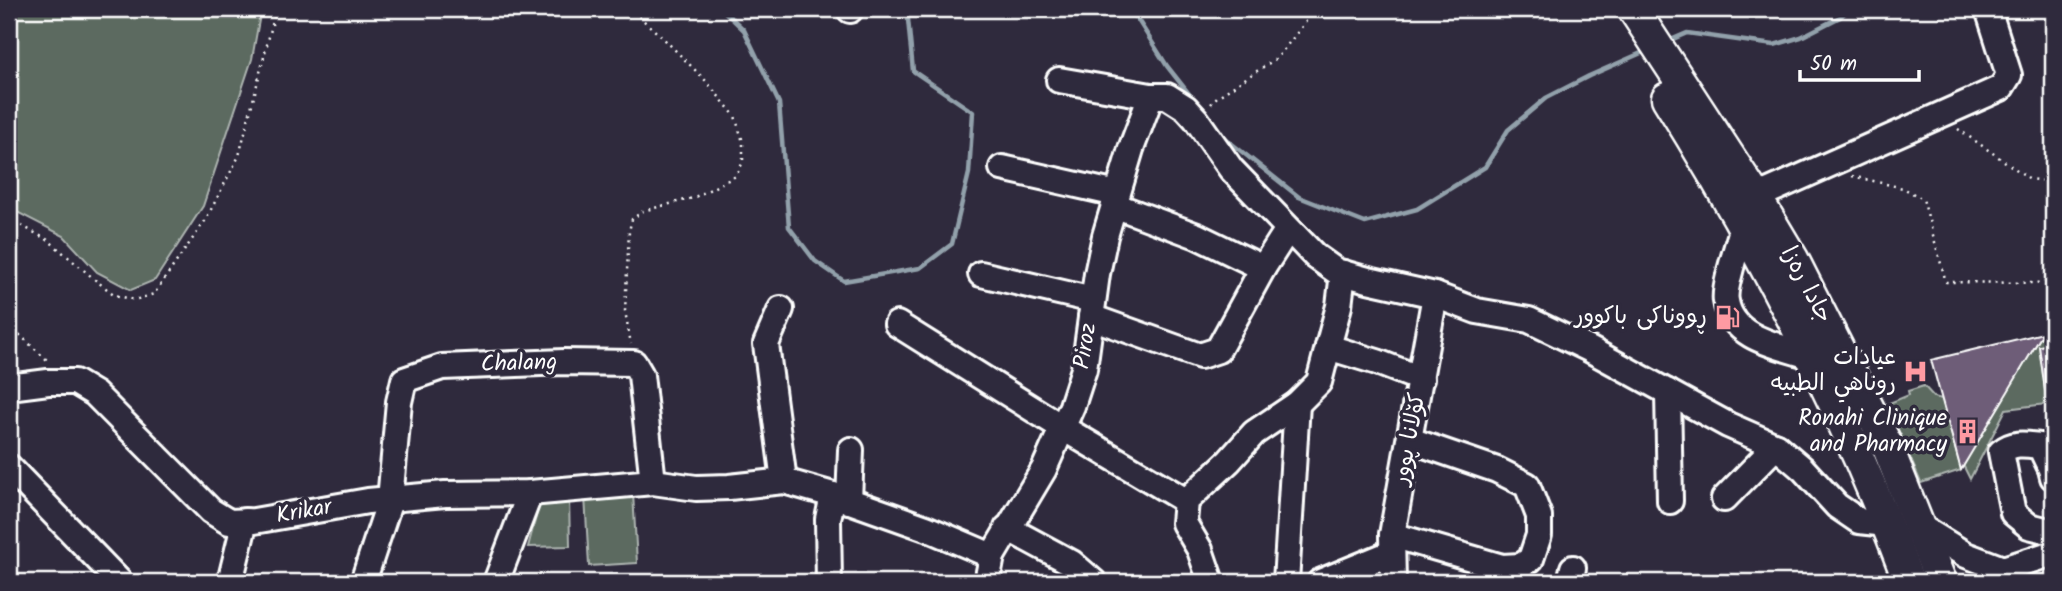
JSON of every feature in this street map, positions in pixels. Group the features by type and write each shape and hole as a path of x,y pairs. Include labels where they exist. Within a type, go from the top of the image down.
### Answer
{"main road":[{"name":"جادا ره‌زا","path":"1611,9 1690,116 1756,197 1793,259 1886,443 1941,582"},
{"name":"جادا ره‌زا","path":"1633,9 1813,357 1887,524 1909,582"}],"street":[{"path":"1756,197 2001,88 2009,75 1988,9"},
{"path":"1059,80 1151,96 1167,96 1186,108 1231,169 1315,256 1336,271 1435,295 1476,311 1529,320 1590,349 1728,425 1776,446 1803,469 1837,506 1859,522 1887,524"},
{"name":"Piroz","path":"987,582 992,555 1044,469 1072,406 1084,369 1105,236 1131,149 1151,96"},
{"path":"1002,168 1116,200 1263,268"},
{"path":"1743,226 1725,299 1733,323 1753,337 1813,357"},
{"path":"981,275 1092,309 1200,356 1218,350 1263,268 1288,229"},
{"path":"1211,582 1200,550 1184,523 1186,501 1229,461 1254,433 1297,404 1319,382 1339,306 1343,273"},
{"name":"کۆلانا پوور","path":"1393,582 1391,544 1435,295"},
{"path":"781,310 766,344 784,481"},
{"path":"897,324 1186,501"},
{"path":"1328,347 1421,379"},
{"name":"Chalang","path":"390,500 399,401 404,380 442,368 564,362 634,363"},
{"path":"634,363 640,375 653,482"},
{"path":"9,387 75,382"},
{"name":"Krikar","path":"75,382 95,394 211,511 229,522 368,501 445,494 530,493 653,482 696,488 784,481 926,528 992,555"},
{"path":"1668,392 1670,501"},
{"path":"1286,582 1297,404"},
{"path":"1320,582 1391,544 1502,567 1521,566 1531,559 1539,534 1539,516 1527,485 1497,470 1410,440"},
{"path":"2053,477 2040,446 2020,443 2008,446 2001,452 2013,513 2029,526 2053,532"},
{"path":"1724,499 1776,446"},
{"path":"829,582 828,519 841,498 851,450"},
{"path":"9,467 120,582"},
{"path":"496,582 530,493"},
{"path":"363,582 390,500"},
{"path":"230,582 245,521"},
{"path":"1919,526 1998,576 2053,553"},
{"path":"1007,528 1072,563 1094,582"}],"path":[{"path":"9,219 48,240 116,295 135,300 154,294 205,221 239,156 276,9"},
{"path":"627,9 663,38 697,72 735,116 743,142 743,162 736,176 693,198 643,211 632,219 625,311 634,363"},
{"path":"1217,97 1277,58 1316,9"},
{"path":"1932,119 1957,129 2030,179 2053,179"},
{"path":"1824,166 1848,175 1903,187 1923,199 1945,282 2036,282 2053,279"},
{"path":"9,325 33,349 75,382"}],"green space":[{"path":"9,9 261,9 252,59 203,206 155,280 131,290 97,272 64,236 9,208"},
{"path":"2053,332 2053,344 2039,346 2047,404 2006,409 1970,479 1963,465 2043,333"},
{"path":"1924,386 1934,397 1942,399 1961,470 1921,483 1887,404 1909,395 1908,391"},
{"path":"633,493 637,563 589,566 585,496"},
{"path":"569,496 570,546 528,547 541,498"}],"building":[{"name":"Ronahi Clinique and Pharmacy","path":"2043,333 1961,470 1931,360"},
{"path":"2053,344 2053,390 2045,390 2039,346"}],"waterway":[{"path":"722,9 744,30 779,103 789,227 815,261 844,281 920,268 952,244 969,173 973,112 913,71 907,9"},
{"path":"1131,9 1167,66 1193,99"},
{"path":"1666,42 1687,33 1774,45 1801,37 1840,17 1849,9"},
{"path":"1222,136 1299,197 1365,223 1417,209 1485,167 1508,130 1546,98 1648,50"}],"place":[{"name":"ڕووناکی باکوور","path":"1727,317"},
{"name":"عيادات روناهي الطبيه","path":"1916,371"},
{"name":"Ronahi Clinique and Pharmacy","path":"1967,432"}]}
